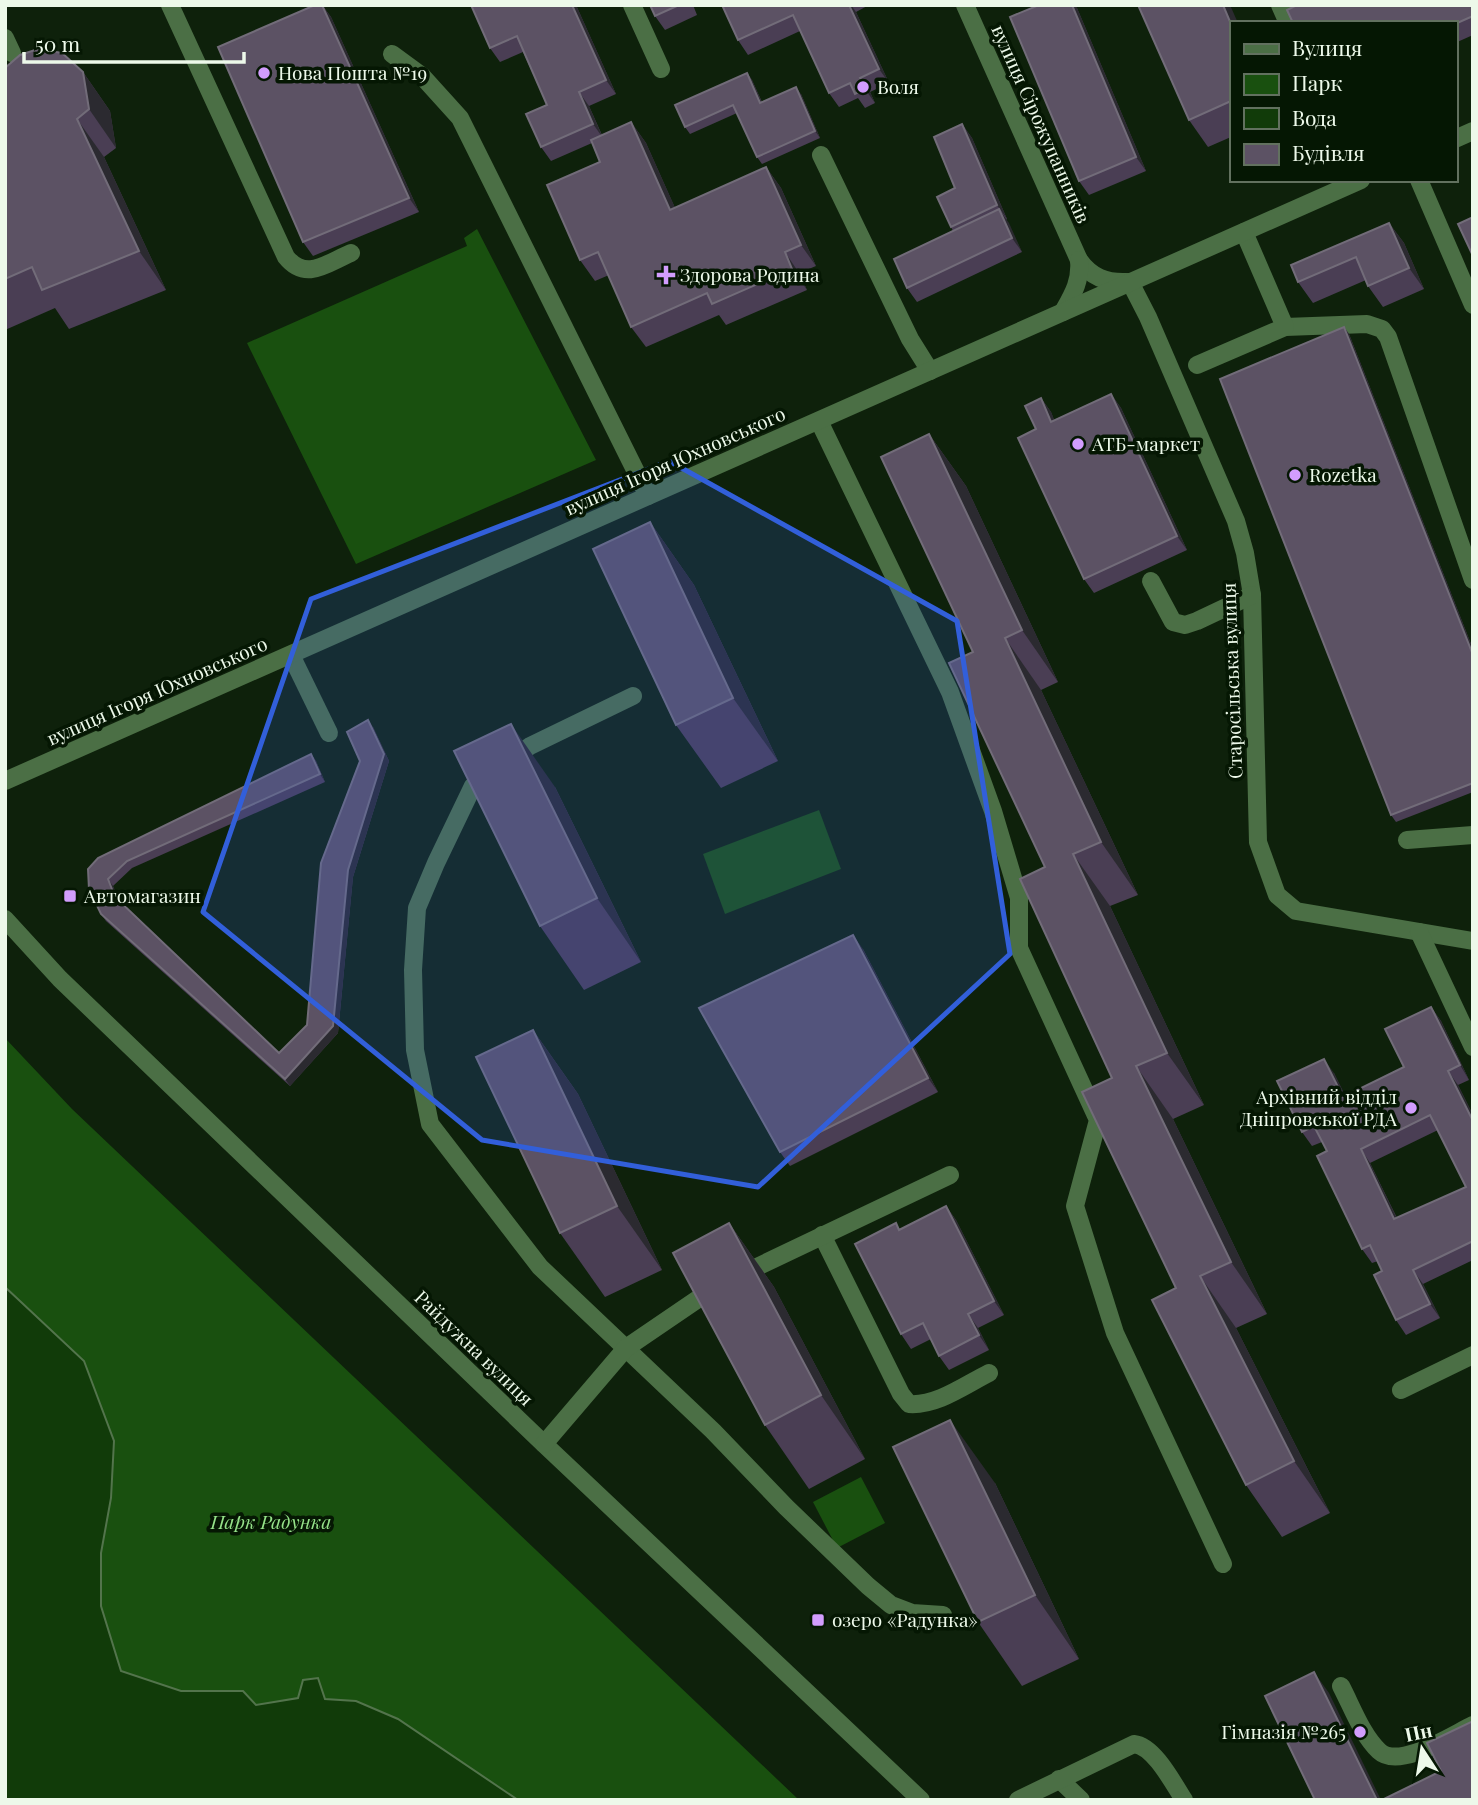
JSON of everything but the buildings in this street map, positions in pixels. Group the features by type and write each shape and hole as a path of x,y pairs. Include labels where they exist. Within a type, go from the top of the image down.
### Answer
{"street":[{"path":"170,5 286,257 294,267 303,271 351,253"},
{"path":"632,5 661,69"},
{"name":"вулиця Сірожупанників","path":"965,5 1079,260 1098,278 1113,283 1130,282"},
{"path":"1280,5 1287,21"},
{"path":"392,54 422,76 460,118 648,496"},
{"path":"1457,138 1473,131"},
{"path":"821,155 910,340 930,371"},
{"name":"вулиця Ігоря Юхновського","path":"5,781 1358,182"},
{"path":"1420,182 1473,305"},
{"path":"1244,232 1286,327"},
{"path":"1063,312 1077,286 1079,260"},
{"name":"Старосільська вулиця","path":"1130,282 1148,317 1236,521 1245,553 1252,595 1258,842 1277,895 1296,911 1473,941"},
{"path":"1197,365 1286,327 1367,324 1382,329 1388,337 1473,580"},
{"path":"819,421 950,692 993,811 1019,898 1019,948 1098,1120 1075,1206 1115,1333 1223,1564"},
{"path":"1151,581 1173,622 1185,625 1252,595"},
{"path":"291,655 329,733"},
{"path":"633,695 530,746 473,786 417,908 413,970 415,1050 430,1124 540,1267 874,1592 891,1605 912,1614 943,1615"},
{"path":"1407,840 1473,835"},
{"name":"Райдужна вулиця","path":"5,919 60,979 544,1444 921,1800"},
{"path":"1419,932 1473,1047"},
{"path":"544,1444 626,1348 717,1286 950,1175"},
{"path":"822,1235 901,1394 909,1404 920,1405 934,1401 989,1373"},
{"path":"1401,1390 1473,1355"},
{"path":"1341,1686 1370,1740 1381,1754 1395,1759 1410,1755 1473,1725"},
{"path":"1018,1800 1133,1744 1143,1745 1151,1752 1184,1800"},
{"path":"1059,1779 1081,1800"}],"highlighted area":[{"path":"669,461 957,621 1010,954 758,1187 482,1140 203,912 311,599"}],"green space":[{"path":"477,229 596,460 356,564 247,343 467,246 464,238"},
{"path":"819,810 841,869 725,914 703,854"},
{"name":"Парк Радунка","path":"5,1038 72,1109 799,1800 518,1800 398,1719 356,1701 298,1698 256,1705 243,1691 181,1691 121,1671 101,1606 101,1553 111,1498 84,1361 5,1287"},
{"path":"861,1477 885,1523 837,1548 813,1502"}],"water":[{"path":"5,1287 84,1361 114,1441 111,1498 101,1553 101,1606 121,1671 181,1691 243,1691 256,1705 298,1698 303,1680 318,1678 325,1699 356,1701 398,1719 518,1800 5,1800"}],"place":[{"name":"Нова Пошта №19","path":"264,73"},
{"name":"Воля","path":"863,87"},
{"name":"Здорова Родина","path":"666,275"},
{"name":"АТБ-маркет","path":"1078,444"},
{"name":"Rozetka","path":"1295,475"},
{"name":"Автомагазин","path":"70,896"},
{"name":"Архівний відділ Дніпровської РДА","path":"1411,1108"},
{"name":"озеро «Радунка»","path":"818,1620"},
{"name":"Гімназія №265","path":"1360,1732"}]}
